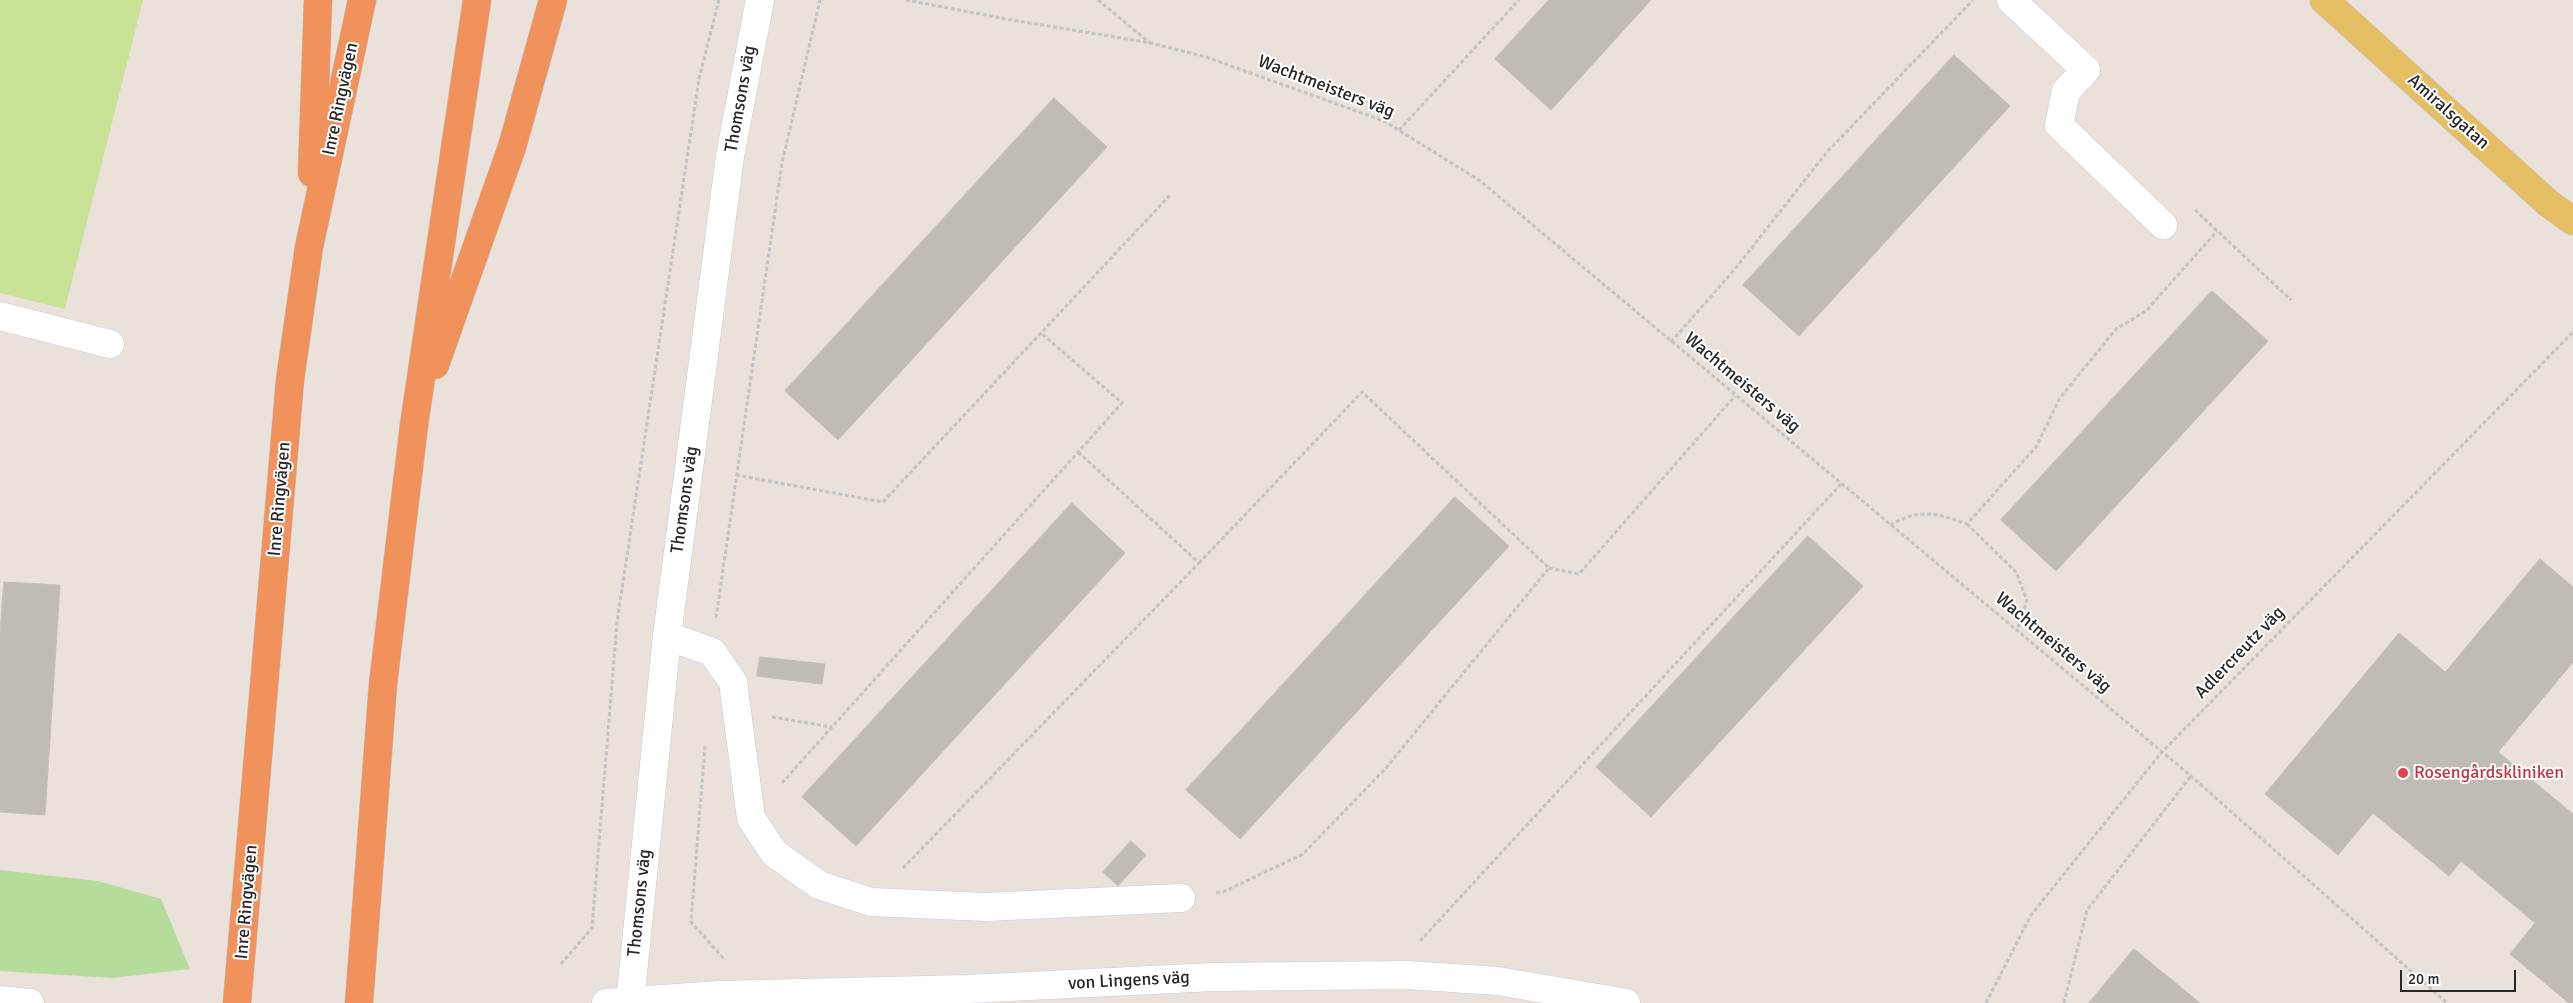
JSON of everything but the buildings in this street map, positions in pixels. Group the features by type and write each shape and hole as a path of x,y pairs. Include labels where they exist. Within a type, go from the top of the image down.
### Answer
{"highway":[{"path":"309,247 318,0"},
{"name":"Inre Ringvägen","path":"237,1003 246,916 290,380 309,247 362,0"},
{"path":"359,1003 383,684 414,425 477,0"},
{"path":"414,425 512,147 553,3"}],"main road":[{"name":"Amiralsgatan","path":"2324,0 2548,203 2573,221"},
{"path":"2548,203 2573,227"}],"street":[{"path":"2011,0 2086,70 2066,91 2059,125 2163,224"},
{"name":"Thomsons väg","path":"622,1003 666,636 730,156 757,10"},
{"path":"0,316 110,344"},
{"path":"666,636 712,652 733,682 751,818 774,853 819,885 871,902 985,906 1181,898"},
{"name":"von Lingens väg","path":"622,1003 719,995 968,989 1213,977 1407,975 1498,981 1626,1003"},
{"path":"0,1000 30,1003"}],"path":[{"path":"561,964 592,928 617,622 699,79 719,0"},
{"path":"712,652 782,163 820,0"},
{"name":"Wachtmeisters väg","path":"906,0 1006,20 1150,43 1206,57 1289,85 1384,121 1479,180 2190,776 2447,1003"},
{"path":"1098,0 1150,43"},
{"path":"1399,130 1519,0"},
{"path":"1671,342 1735,269 1827,152 1973,0"},
{"path":"736,475 883,502 1171,194"},
{"path":"1968,524 2036,447 2060,398 2116,329 2146,311 2217,231"},
{"name":"Adlercreutz väg","path":"1986,1003 2031,915 2162,753 2573,332"},
{"path":"751,818 1122,403 1041,333"},
{"path":"871,902 1362,392 1549,568 1579,574 1735,396"},
{"path":"1078,452 1199,563"},
{"path":"1407,975 1421,939 1841,484"},
{"path":"1890,525 1909,515 1939,514 1968,524 2016,572 2026,600 2017,631"},
{"path":"1181,898 1223,892 1303,854 1386,768 1549,568"},
{"path":"737,712 833,727"},
{"path":"705,739 691,922 723,959 732,959"},
{"path":"2064,1003 2087,910 2190,776"}],"green space":[{"path":"0,0 143,0 65,309 0,293"},
{"path":"0,870 98,881 161,899 190,969 112,978 0,971"}],"place":[{"name":"Rosengårdskliniken","path":"2403,773"}]}
